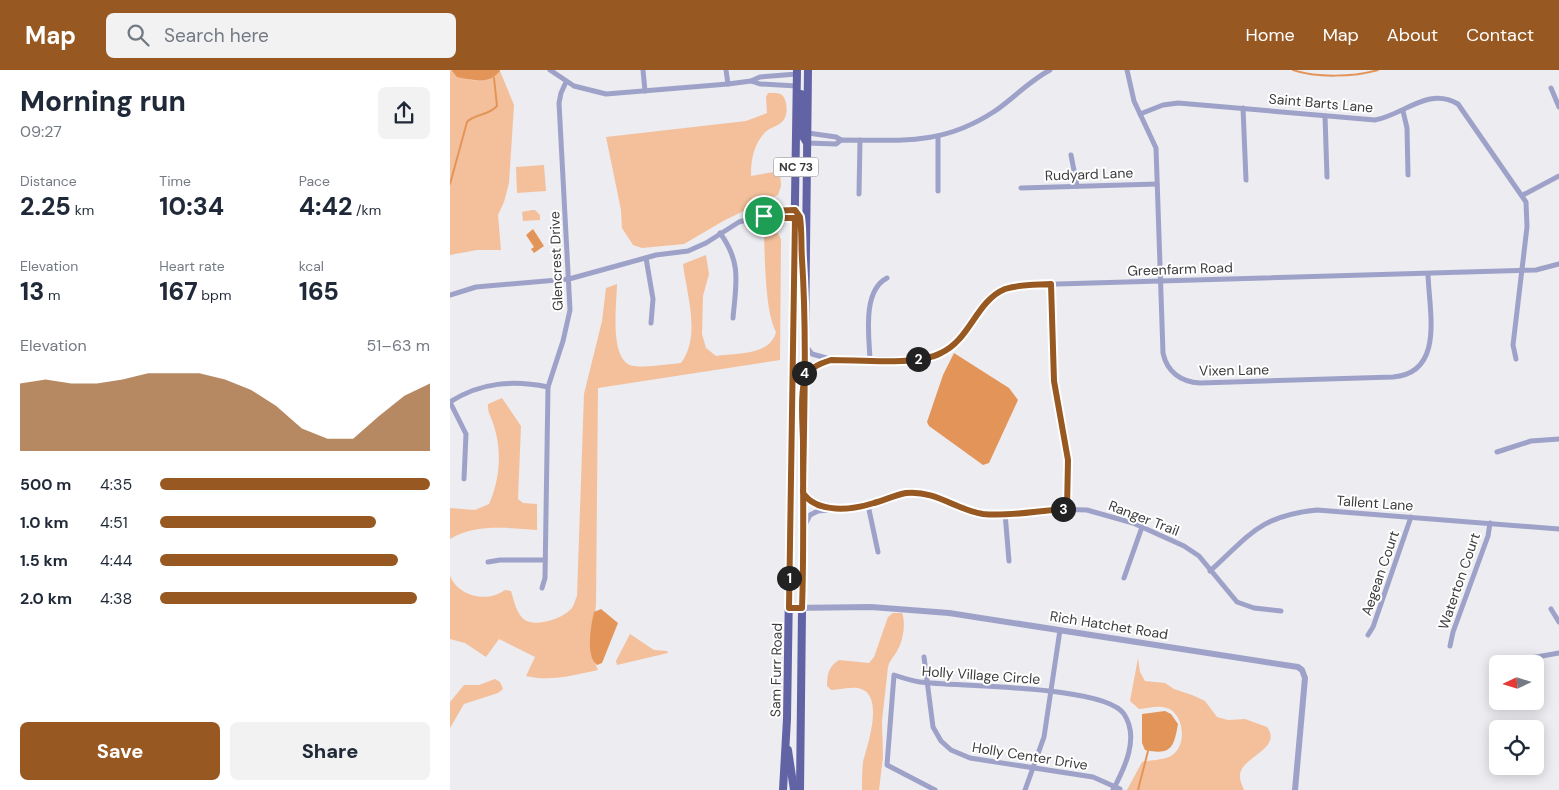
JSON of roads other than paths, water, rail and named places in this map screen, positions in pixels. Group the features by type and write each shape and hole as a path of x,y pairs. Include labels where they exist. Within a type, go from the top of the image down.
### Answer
{"main road":[{"name":"Sam Furr Road","path":"800,790 808,70"},
{"name":"Sam Furr Road","path":"783,790 787,743 798,71"},
{"path":"798,71 802,136 807,144"},
{"path":"795,214 800,221 805,310"},
{"path":"787,743 792,761 794,790"}],"street":[{"path":"550,70 566,82 590,92 606,94 728,84 798,71"},
{"path":"643,70 645,92"},
{"path":"726,70 728,84"},
{"path":"808,133 836,136 841,140 910,141 938,136 982,119 1033,80 1050,70"},
{"name":"Vixen Lane","path":"1126,70 1140,114 1156,148 1163,353 1167,364 1174,374 1186,381 1194,382 1253,382 1392,378 1414,372 1424,363 1429,353 1428,274"},
{"path":"751,81 760,84 797,86"},
{"name":"Glencrest Drive","path":"542,588 545,578 548,387 568,319 569,279 559,103 566,82"},
{"path":"1551,88 1559,107"},
{"name":"Saint Barts Lane","path":"1140,114 1170,103 1375,120 1403,111 1428,98 1444,98 1458,104 1524,195 1528,216 1512,345 1516,359"},
{"path":"1244,108 1246,180"},
{"path":"1403,111 1406,128 1408,175"},
{"path":"1325,116 1327,177"},
{"path":"938,136 938,191"},
{"path":"807,144 836,144 841,140"},
{"path":"859,194 860,140"},
{"path":"1070,155 1077,186"},
{"path":"1524,195 1559,176"},
{"name":"Rudyard Lane","path":"1021,188 1158,184"},
{"path":"450,295 476,287 569,279 646,258 697,248 739,222 764,216 768,211 795,214"},
{"path":"720,233 728,244 736,262 733,318"},
{"path":"646,258 653,299 651,323"},
{"name":"Greenfarm Road","path":"804,344 812,354 831,360 921,359 934,356 947,350 960,340 985,305 996,294 1023,285 1428,274 1542,269 1559,264"},
{"path":"870,360 870,305 878,286 887,278"},
{"path":"1051,284 1054,381 1068,460 1067,509"},
{"path":"804,384 816,365 831,360"},
{"path":"464,478 466,434 450,402 475,390 498,384 518,382 548,387"},
{"path":"1496,452 1531,441 1559,439"},
{"path":"803,493 813,504 828,508"},
{"name":"Ranger Trail","path":"802,531 810,515 828,508 868,505 898,495 916,493 934,495 975,512 1004,514 1067,509 1101,513 1142,526 1192,550 1237,602 1254,608 1281,611"},
{"path":"868,505 878,552"},
{"name":"Tallent Lane","path":"1210,571 1250,534 1266,522 1286,514 1317,510 1559,529"},
{"path":"1004,514 1009,561"},
{"name":"Aegean Court","path":"1368,635 1373,627 1411,517"},
{"name":"Waterton Court","path":"1450,646 1453,632 1488,536 1490,523"},
{"path":"1124,578 1142,526"},
{"path":"488,562 500,560 545,560"},
{"name":"Rich Hatchet Road","path":"789,608 906,609 985,618 1290,665 1302,670 1305,678 1295,790"},
{"path":"1551,609 1559,622"},
{"path":"1025,790 1035,768 1044,737 1060,630"},
{"path":"1544,655 1559,652"},
{"name":"Holly Center Drive","path":"924,657 933,727 947,748 970,758 1094,777 1116,789"},
{"name":"Holly Village Circle","path":"935,790 890,767 886,762 894,675 928,683 982,687 1015,686 1115,704 1124,714 1129,728 1128,755 1116,789"}],"waterway":[{"path":"1293,70 1302,73 1335,76 1378,70"},
{"path":"450,184 467,122 470,119 490,112 497,106 494,78"},
{"path":"1138,790 1148,751"}]}
